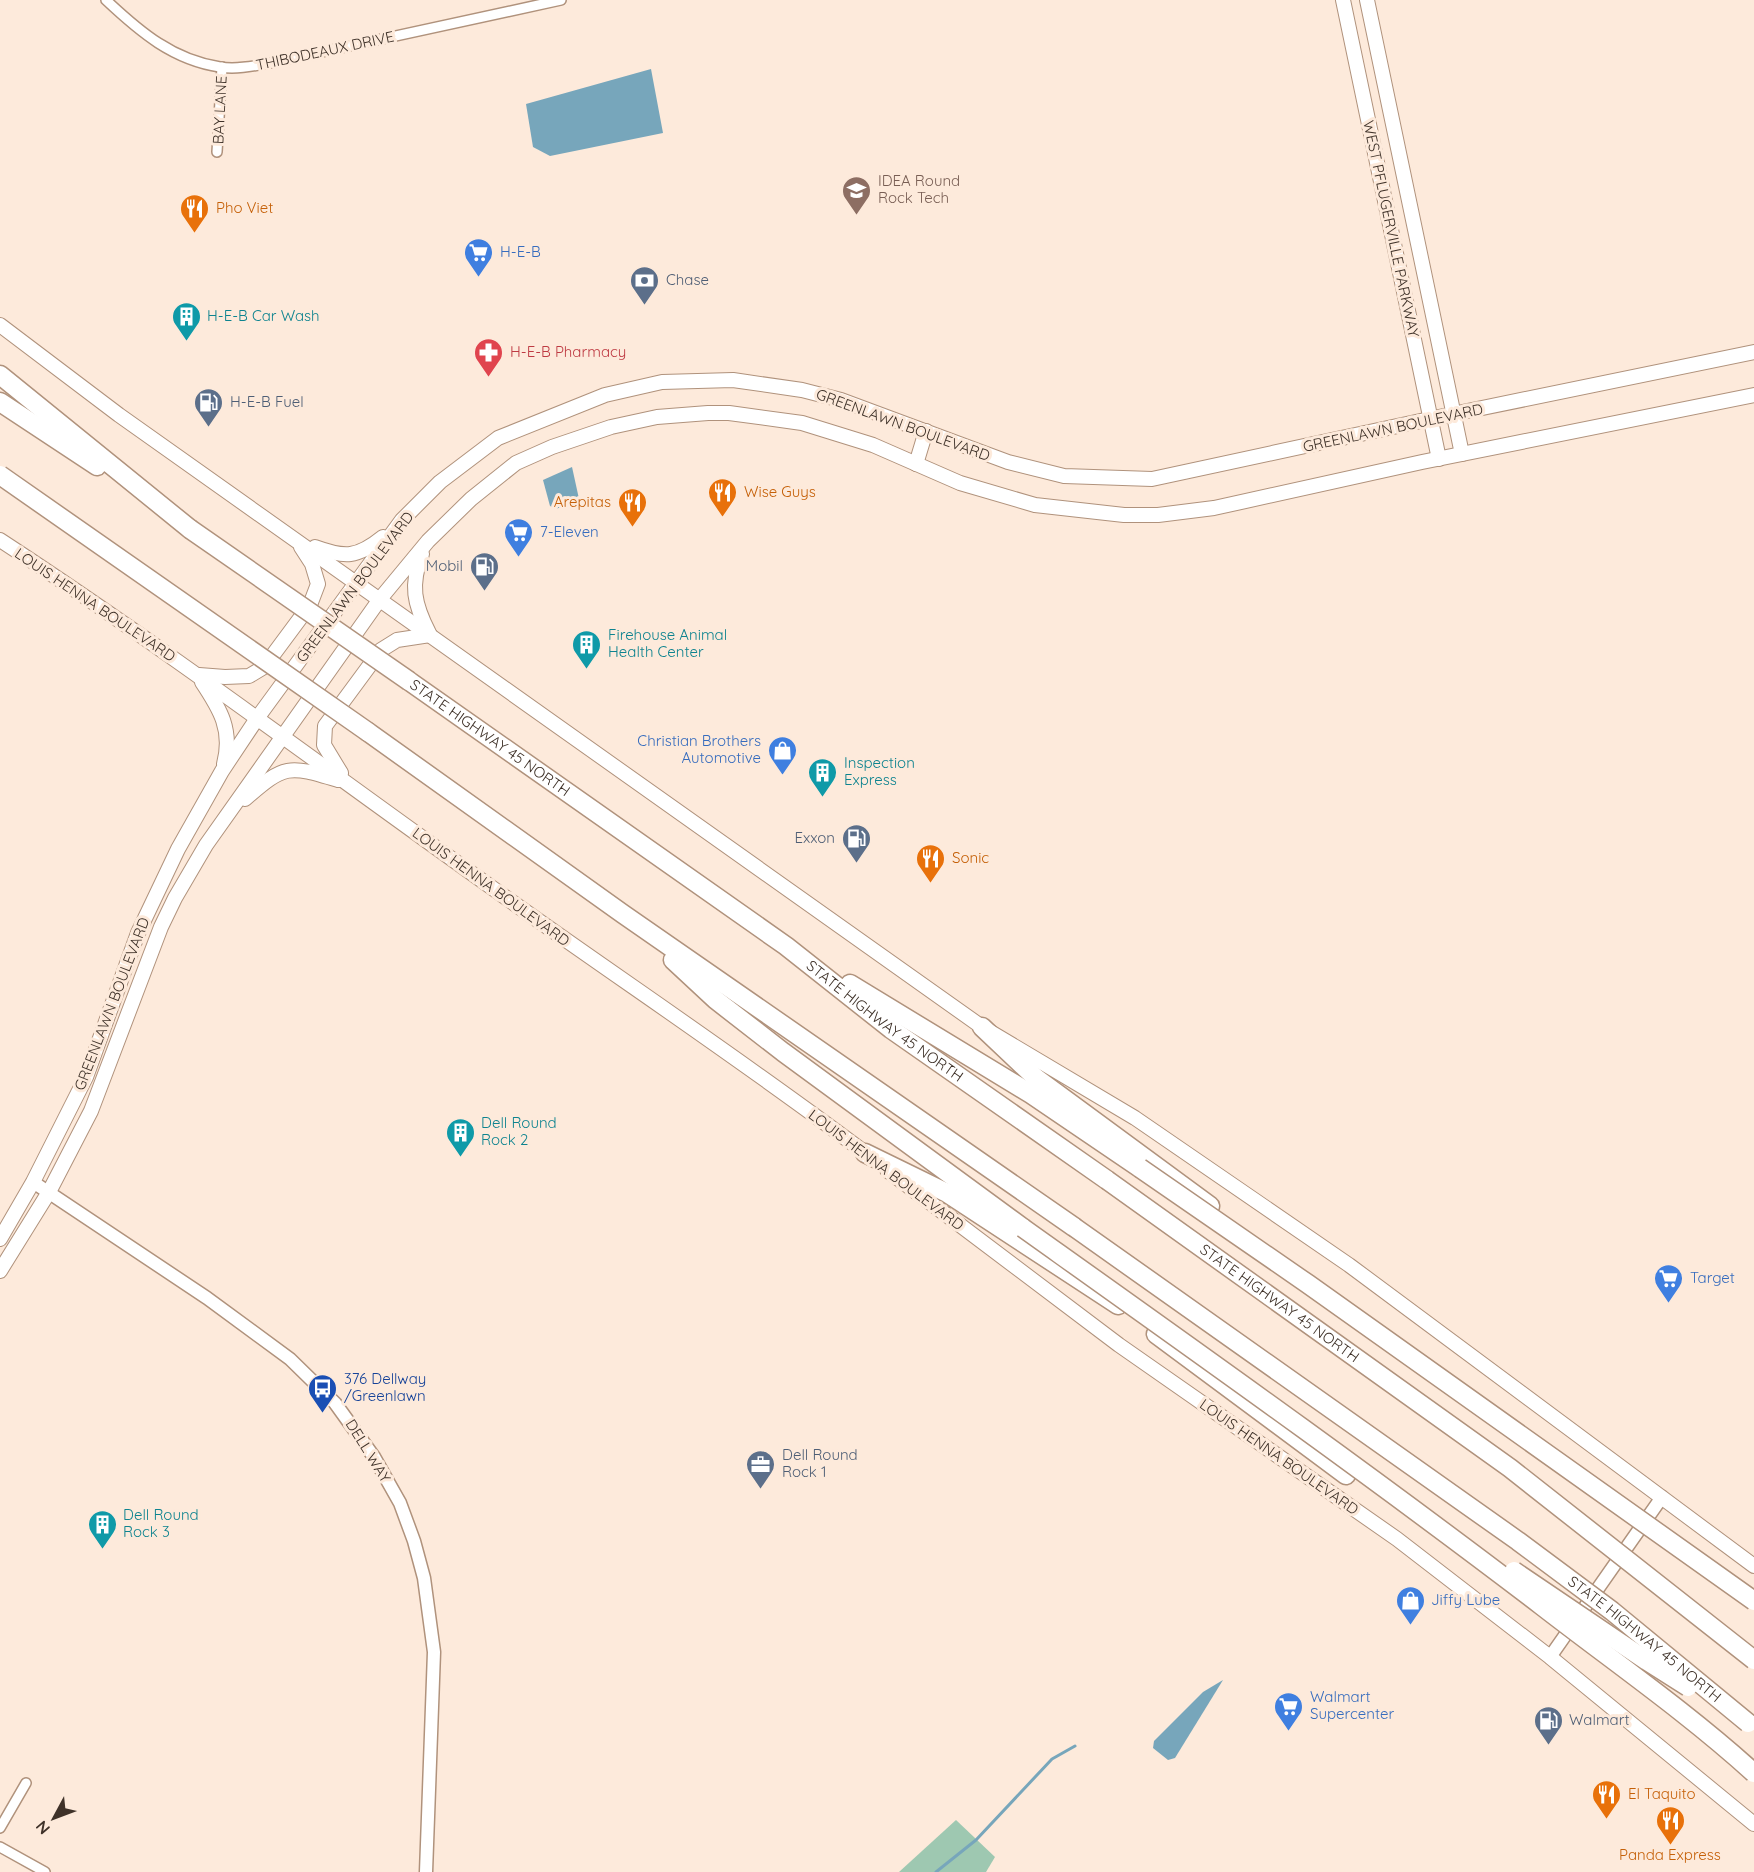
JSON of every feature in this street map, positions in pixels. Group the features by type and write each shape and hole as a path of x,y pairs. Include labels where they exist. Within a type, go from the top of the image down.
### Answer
{"highway":[{"path":"0,375 190,529"},
{"name":"STATE HIGHWAY 45 NORTH","path":"0,402 190,529 786,946 891,1029 1510,1468 1754,1660"},
{"name":"STATE HIGHWAY 45 NORTH","path":"0,475 368,732 623,914 1074,1227 1518,1541 1612,1611 1751,1726"},
{"path":"0,480 46,507"},
{"path":"623,914 716,1000 783,1052 1023,1228 1256,1393 1451,1537 1676,1709 1754,1773"},
{"path":"786,946 1031,1094 1308,1284 1754,1601"},
{"path":"982,1027 1036,1078 1269,1250"},
{"path":"865,1153 947,1193 1142,1322"},
{"path":"1284,1261 1425,1360 1730,1593 1754,1615"},
{"path":"1156,1334 1346,1474 1486,1553 1647,1662 1751,1726"}],"main road":[{"name":"WEST PFLUGERVILLE PARKWAY","path":"1343,0 1439,459"},
{"name":"WEST PFLUGERVILLE PARKWAY","path":"1367,0 1462,454"},
{"path":"1349,30 1372,25"},
{"path":"0,325 119,415 982,1027 1135,1118 1349,1265 1754,1566"},
{"name":"GREENLAWN BOULEVARD","path":"0,1239 33,1182 86,1077 138,933 159,885 222,771 258,717 402,520 440,482 498,438 605,395 662,382 733,380 802,390 841,400 1008,462 1064,476 1152,479 1754,352"},
{"name":"GREENLAWN BOULEVARD","path":"0,1271 49,1192 91,1111 161,927 190,870 380,599 428,541 471,499 516,463 552,447 611,427 657,417 729,413 802,423 873,445 960,483 1035,505 1124,515 1158,515 1214,507 1754,395"},
{"path":"916,464 926,431"},
{"path":"296,540 330,552 349,555 367,550 402,520"},
{"name":"LOUIS HENNA BOULEVARD","path":"0,540 81,593 258,717 865,1153 1119,1345 1396,1539 1550,1657 1754,1824"},
{"path":"197,675 249,676 264,667 304,614 318,584 312,564 296,540"},
{"path":"428,541 415,572 415,593 419,613 430,635"},
{"path":"347,783 332,762 324,745 325,726 381,650 397,640 430,635"},
{"path":"197,675 220,708 226,725 226,756 222,771"},
{"path":"230,813 269,778 289,770 303,770 347,783"},
{"path":"159,885 154,915 161,927"}],"street":[{"name":"THIBODEAUX DRIVE","path":"108,1 157,44 193,60 222,68 276,62 561,0"},
{"name":"BAY LANE","path":"217,152 222,68"},
{"name":"DELL WAY","path":"33,1182 207,1298 290,1359 347,1417 390,1485 400,1503 414,1540 424,1578 434,1652 426,1872"},
{"path":"1550,1657 1662,1497"},
{"path":"0,1828 26,1783"},
{"path":"0,1847 45,1872"}],"green space":[{"path":"956,1820 995,1857 986,1872 899,1872"}],"water":[{"path":"651,69 663,133 550,156 533,147 526,104"},
{"path":"572,467 579,499 556,509 550,506 543,480"},
{"path":"1223,1680 1175,1758 1168,1760 1153,1748 1154,1741 1203,1692"}],"waterway":[{"path":"936,1872 976,1840 1052,1759 1075,1746"}],"place":[{"name":"IDEA Round Rock Tech","path":"857,216"},
{"name":"Pho Viet","path":"195,234"},
{"name":"H-E-B","path":"479,278"},
{"name":"Chase","path":"645,306"},
{"name":"H-E-B Car Wash","path":"186,342"},
{"name":"H-E-B Pharmacy","path":"489,378"},
{"name":"H-E-B Fuel","path":"209,428"},
{"name":"Wise Guys","path":"723,518"},
{"name":"Arepitas","path":"632,528"},
{"name":"7-Eleven","path":"519,558"},
{"name":"Mobil","path":"484,592"},
{"name":"Firehouse Animal Health Center","path":"587,670"},
{"name":"Christian Brothers Automotive","path":"782,776"},
{"name":"Inspection Express","path":"823,798"},
{"name":"Exxon","path":"856,864"},
{"name":"Sonic","path":"931,884"},
{"name":"Dell Round Rock 2","path":"460,1158"},
{"name":"Target","path":"1669,1304"},
{"name":"376 Dellway /Greenlawn","path":"323,1414"},
{"name":"Dell Round Rock 1","path":"761,1490"},
{"name":"Dell Round Rock 3","path":"102,1550"},
{"name":"Jiffy Lube","path":"1410,1626"},
{"name":"Walmart Supercenter","path":"1289,1732"},
{"name":"Walmart","path":"1548,1746"},
{"name":"El Taquito","path":"1607,1820"},
{"name":"Panda Express","path":"1670,1846"}]}
